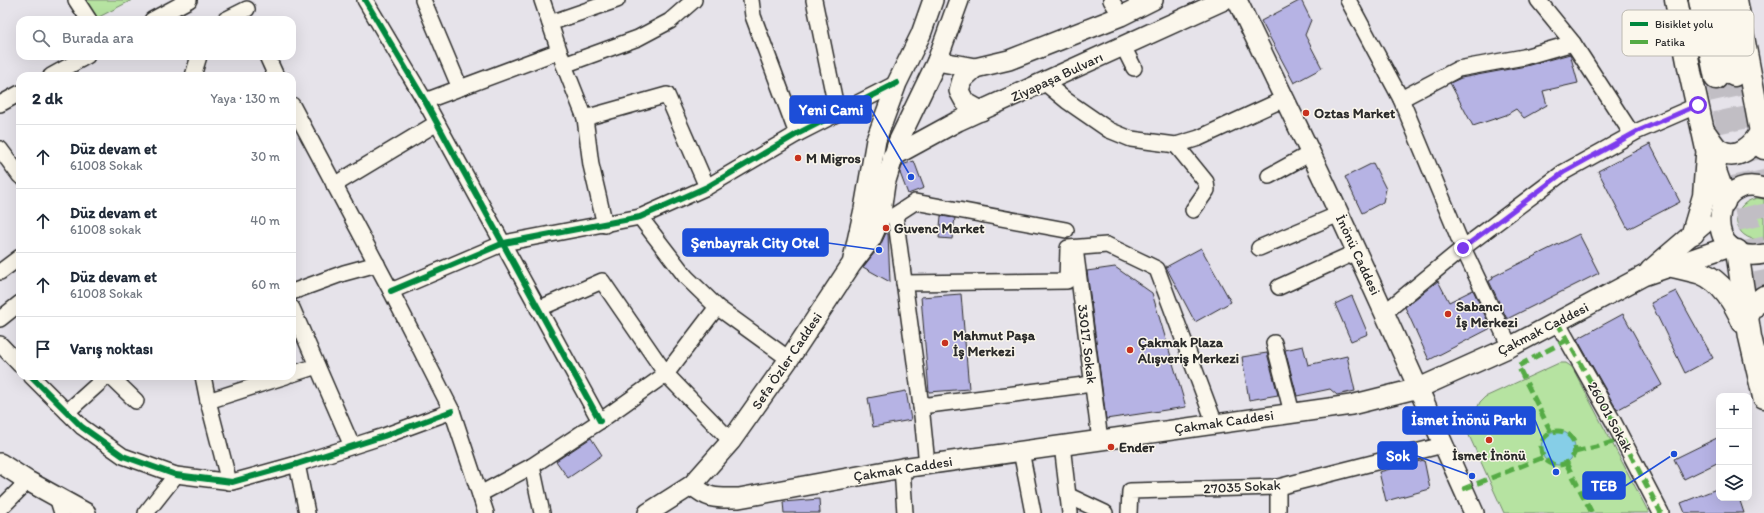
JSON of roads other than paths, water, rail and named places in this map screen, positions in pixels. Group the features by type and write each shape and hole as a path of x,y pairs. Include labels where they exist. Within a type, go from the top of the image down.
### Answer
{"highway":[{"path":"1676,0 1678,10"},
{"path":"1700,0 1703,10"},
{"path":"1717,0 1718,10"},
{"path":"1736,0 1738,10"},
{"path":"1687,56 1722,207"},
{"path":"1718,56 1725,76 1723,56"},
{"path":"1706,140 1720,151 1726,153 1737,153 1763,140 1747,56"},
{"path":"1693,232 1704,196 1706,140"},
{"path":"1733,249 1750,337 1764,397"},
{"path":"1673,266 1702,273 1718,284 1739,312 1750,337"},
{"path":"1746,316 1754,305 1764,297"}],"main road":[{"name":"Sefa Özler Caddesi","path":"851,265 864,210 876,140 897,83 920,34 933,0"},
{"name":"Sefa Özler Caddesi","path":"649,513 692,485 732,441 789,359 851,265 871,239 880,219 885,184 892,158 913,109 937,61 959,0"},
{"path":"937,61 975,68 1009,60 1116,8 1153,0"},
{"name":"Ziyapaşa Bulvarı","path":"892,158 958,121 1045,83 1224,0"},
{"name":"İnönü Caddesi","path":"1237,0 1311,153 1419,388 1442,445 1474,513"},
{"path":"975,68 962,80 959,91 965,102 981,111"},
{"path":"1643,276 1722,207 1731,194 1741,188 1751,186 1764,188"},
{"path":"1722,207 1719,223 1721,234 1733,249 1745,254 1756,256 1764,254"},
{"name":"Çakmak Caddesi","path":"692,485 704,496 739,498 927,464 1350,405 1419,388 1510,347 1643,276 1733,249"},
{"path":"0,463 28,481 59,505 86,513"}],"street":[{"path":"76,0 86,16"},
{"path":"159,16 189,0"},
{"path":"365,0 425,101 600,421"},
{"path":"423,0 460,88"},
{"path":"542,0 564,65 585,118 591,166 604,225"},
{"path":"550,23 617,0"},
{"path":"564,65 638,38 670,21 694,0"},
{"path":"751,0 753,16 797,134"},
{"path":"814,0 837,112"},
{"path":"1348,0 1401,99 1463,248 1510,347"},
{"path":"1538,0 1573,43 1635,132"},
{"path":"233,16 247,10"},
{"path":"1401,99 1458,69 1524,57 1573,43"},
{"path":"1123,46 1134,68"},
{"path":"425,101 559,51"},
{"path":"58,72 80,60"},
{"path":"194,72 198,60"},
{"path":"269,60 274,72"},
{"path":"391,290 504,243 640,217 707,188 797,134 837,112 897,83"},
{"path":"1045,83 1067,101 1109,130 1131,139 1176,145 1199,138 1284,99"},
{"path":"0,104 16,95"},
{"path":"585,118 668,95 707,188"},
{"path":"1384,313 1463,248 1564,172 1635,132 1698,105"},
{"path":"296,113 391,290 452,411 486,513"},
{"path":"334,185 437,123"},
{"path":"1176,145 1206,182 1207,190 1193,210"},
{"path":"0,149 16,171"},
{"path":"1269,176 1311,153"},
{"path":"927,464 921,406 895,215 915,202 1066,230"},
{"path":"1259,248 1339,214"},
{"path":"640,217 686,277 717,307 789,359"},
{"path":"904,283 1067,281 1068,248 1107,244 1157,269 1215,424"},
{"name":"33017. Sokak","path":"1076,248 1100,440"},
{"path":"1279,287 1356,252"},
{"path":"0,272 16,260"},
{"path":"296,291 344,273 377,264"},
{"path":"538,309 602,281 666,374 732,441"},
{"path":"0,319 16,306"},
{"path":"480,494 532,466 600,421 666,374 717,307"},
{"path":"296,317 352,446"},
{"name":"26001 Sokak","path":"1557,322 1613,421 1660,513"},
{"path":"1274,343 1292,413"},
{"path":"0,344 16,361"},
{"path":"296,373 317,366"},
{"path":"35,380 82,427 123,456 176,475 229,482 265,474 297,464 452,411"},
{"path":"67,412 104,380"},
{"path":"113,380 136,401"},
{"path":"204,380 229,482"},
{"path":"208,400 273,380"},
{"path":"921,406 1092,384"},
{"path":"1062,445 1070,513"},
{"name":"27035 Sokak","path":"1129,513 1130,491 1278,487 1442,445"},
{"path":"1021,451 1034,513"},
{"path":"297,464 307,513"},
{"path":"532,466 542,513"},
{"path":"902,468 905,513"},
{"path":"146,513 176,475"},
{"path":"1,510 28,481"},
{"path":"1278,487 1278,513"},
{"path":"1069,496 1105,513"}],"water":[{"path":"1561,431 1570,436 1574,441 1574,455 1570,460 1565,464 1555,465 1551,464 1542,455 1541,445 1542,441 1551,432"}],"tunnel":[{"path":"1734,75 1764,217"},
{"path":"1716,78 1764,292"}],"place":[{"name":"Oztas Market","path":"1306,113"},
{"name":"M Migros","path":"798,158"},
{"name":"Yeni Cami","path":"911,177"},
{"name":"Guvenc Market","path":"886,228"},
{"name":"Şenbayrak City Otel","path":"879,250"},
{"name":"Sabancı İş Merkezi","path":"1448,314"},
{"name":"Mahmut Paşa İş Merkezi","path":"945,343"},
{"name":"Çakmak Plaza Alışveriş Merkezi","path":"1130,350"},
{"name":"İsmet İnönü","path":"1489,440"},
{"name":"Ender","path":"1111,447"},
{"name":"TEB","path":"1674,454"},
{"name":"İsmet İnönü Parkı","path":"1556,472"},
{"name":"Sok","path":"1472,476"}]}
